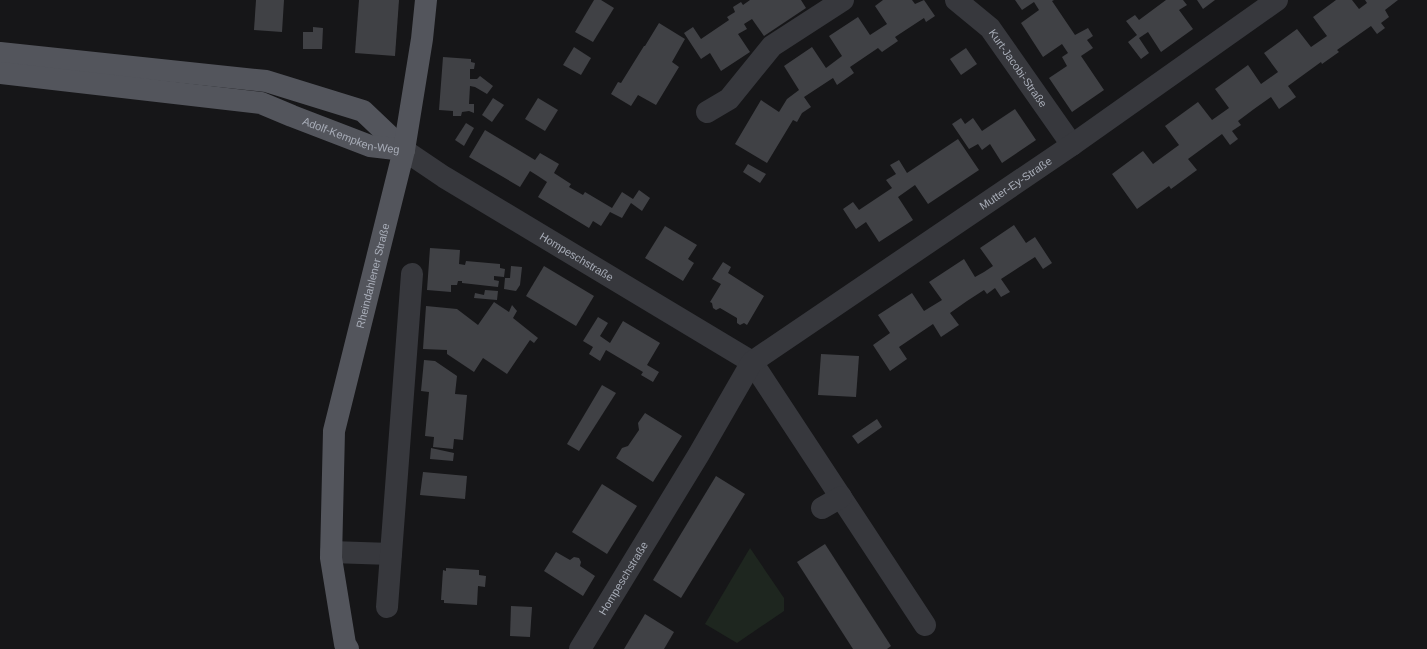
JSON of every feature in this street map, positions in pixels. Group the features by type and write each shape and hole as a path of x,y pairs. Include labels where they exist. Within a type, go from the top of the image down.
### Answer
{"main road":[{"name":"Rheindahlener Straße","path":"348,649 341,620 331,558 334,431 404,150 422,40 426,0"},
{"name":"Adolf-Kempken-Weg","path":"0,53 266,81 362,111 404,150"},
{"name":"Adolf-Kempken-Weg","path":"0,73 261,103 370,146 404,150"}],"street":[{"path":"707,112 729,99 772,46 843,0"},
{"name":"Kurt-Jacobi-Straße","path":"956,0 990,28 1072,145"},
{"name":"Mutter-Ey-Straße","path":"752,362 1072,145 1277,0"},
{"name":"Hompeschstraße","path":"404,150 451,181 752,362 925,625"},
{"path":"387,607 412,274"},
{"name":"Hompeschstraße","path":"580,649 704,457 752,362"},
{"path":"822,508 841,497"},
{"path":"331,552 391,554"}],"shaded area":[{"path":"750,548 784,598 784,611 737,643 705,624"}],"building":[{"path":"256,0 284,0 282,32 254,30"},
{"path":"359,0 399,0 395,56 355,53"},
{"path":"594,0 601,0 614,8 593,42 575,32"},
{"path":"750,0 801,0 806,8 764,36 752,19 744,24 747,29 738,34 750,52 721,71 710,53 701,59 684,33 693,27 701,39 729,20 727,17 735,12 733,7 741,2 743,5"},
{"path":"883,0 912,0 915,4 924,0 935,16 926,22 924,18 895,37 898,41 882,52 878,48 850,67 854,73 837,85 833,78 804,97 811,107 802,113 797,122 793,120 767,163 735,144 761,100 779,112 787,99 799,90 784,66 812,47 826,68 842,56 829,36 858,17 870,35 887,24 875,6"},
{"path":"1015,0 1054,0 1052,1 1075,35 1088,28 1093,36 1087,40 1093,48 1081,56 1104,90 1072,112 1049,78 1067,66 1062,57 1068,53 1062,44 1043,57 1021,23 1039,10 1034,2 1022,10"},
{"path":"1166,0 1183,0 1187,5 1179,10 1193,29 1161,52 1148,32 1139,38 1149,53 1141,59 1128,42 1137,35 1126,21 1135,15 1139,20"},
{"path":"1197,0 1215,0 1203,9"},
{"path":"1336,0 1352,0 1359,9 1367,3 1365,0 1398,0 1385,10 1389,17 1381,23 1385,28 1377,34 1371,26 1337,50 1339,52 1322,64 1321,62 1288,86 1296,97 1279,109 1271,97 1254,109 1238,121 1241,125 1232,131 1238,139 1230,145 1222,134 1188,159 1197,170 1171,189 1169,186 1137,209 1112,174 1143,151 1153,164 1179,145 1165,126 1198,102 1212,120 1229,108 1215,89 1248,65 1261,84 1278,72 1264,53 1297,29 1311,47 1327,36 1313,17"},
{"path":"659,23 685,39 672,62 679,67 656,105 638,95 631,106 611,94 618,82 621,83"},
{"path":"313,27 323,28 322,49 303,49 303,32 313,32"},
{"path":"574,47 591,58 581,75 563,65"},
{"path":"966,48 977,64 961,75 950,59"},
{"path":"443,57 471,59 471,62 475,63 474,69 470,69 470,79 477,79 480,76 493,86 487,94 475,87 470,86 469,104 474,104 474,113 469,111 462,112 461,116 453,116 453,111 439,110"},
{"path":"493,98 504,105 492,122 482,115"},
{"path":"538,98 558,110 545,131 525,119"},
{"path":"1015,109 1036,140 1002,163 990,144 982,150 978,144 969,149 952,124 961,118 965,124 973,118 982,131"},
{"path":"466,123 474,128 464,146 455,140"},
{"path":"485,130 535,160 540,153 559,164 554,173 571,184 569,187 583,195 585,192 612,208 622,192 633,199 639,190 650,198 642,211 631,203 622,218 610,212 601,226 593,221 589,228 538,197 547,182 530,171 520,187 469,157"},
{"path":"958,139 979,170 928,204 915,185 898,197 913,220 879,242 866,222 856,229 843,209 853,202 859,210 892,188 886,180 896,174 890,165 899,160 907,173"},
{"path":"748,164 766,174 760,183 743,172"},
{"path":"1014,225 1026,243 1035,237 1052,263 1043,269 1035,257 1001,279 1010,292 1001,297 995,288 987,294 984,290 967,301 950,313 959,325 941,337 933,324 899,347 907,359 890,371 873,345 890,333 878,315 912,293 924,311 942,300 929,282 964,259 975,277 993,266 980,248"},
{"path":"665,226 697,245 688,259 694,263 683,281 645,258"},
{"path":"430,248 460,250 459,264 465,265 466,261 500,264 500,268 505,269 504,277 494,276 494,280 499,281 498,287 462,283 462,281 458,281 457,285 451,285 451,292 427,290"},
{"path":"723,262 731,267 728,273 764,296 747,325 744,323 740,325 737,323 737,318 720,308 716,310 710,302 721,284 712,279"},
{"path":"511,266 522,267 520,285 516,291 504,289 505,278 510,278"},
{"path":"544,266 594,296 576,326 526,296"},
{"path":"485,290 498,291 497,300 474,298 475,293 484,295"},
{"path":"494,302 509,312 512,305 517,311 513,318 538,338 534,343 530,340 507,374 483,358 474,372 447,354 447,350 423,349 426,306 457,309 478,325"},
{"path":"598,317 608,323 600,336 610,343 623,321 660,343 647,365 659,372 653,382 641,375 643,372 606,350 600,361 589,354 593,347 583,341"},
{"path":"821,354 859,356 856,397 818,395"},
{"path":"424,360 435,361 457,376 455,394 467,395 463,440 454,439 453,449 433,447 434,437 425,436 429,392 421,391"},
{"path":"602,385 616,393 579,451 567,444"},
{"path":"645,413 682,436 653,482 616,458 622,448 628,446 639,430 638,423"},
{"path":"877,419 882,427 858,444 852,436"},
{"path":"431,448 454,453 453,461 430,459"},
{"path":"423,472 467,476 465,499 420,495"},
{"path":"716,476 745,494 681,598 653,580"},
{"path":"602,484 637,506 607,554 572,532"},
{"path":"825,544 891,646 887,649 853,649 797,562"},
{"path":"556,552 570,560 574,557 579,558 581,562 580,566 595,576 583,596 544,571"},
{"path":"446,568 479,570 479,575 486,576 485,587 478,586 477,605 444,603 444,600 441,600 443,570 446,571"},
{"path":"511,606 532,607 530,637 510,636"},
{"path":"645,614 674,632 664,649 624,649"}]}
